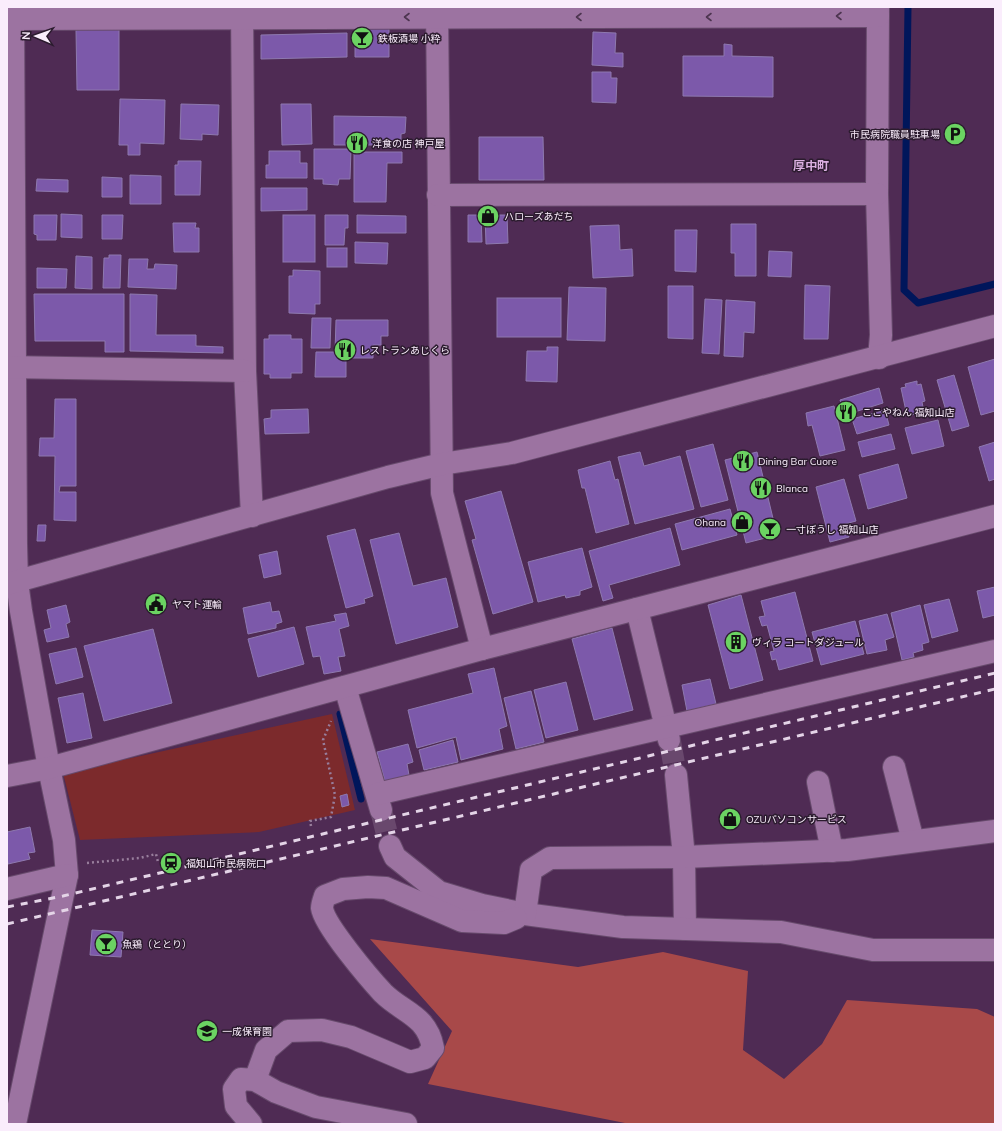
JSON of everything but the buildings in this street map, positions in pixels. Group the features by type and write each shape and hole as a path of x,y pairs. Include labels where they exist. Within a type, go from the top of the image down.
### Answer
{"street":[{"path":"15,1124 67,870 64,840 14,612 12,583 11,15 878,11 876,194 881,335 879,358"},
{"path":"437,12 442,493 482,649"},
{"path":"242,13 245,371 252,516"},
{"path":"438,194 876,194"},
{"path":"12,583 388,478 442,464 512,453 879,358 995,326"},
{"path":"11,367 245,371"},
{"path":"7,776 49,768 482,649 995,516"},
{"path":"637,609 667,734"},
{"path":"346,687 379,802 667,734 995,651"},
{"path":"894,767 913,841"},
{"path":"676,774 684,857 685,929"},
{"path":"818,782 832,851"},
{"path":"525,914 531,870 550,858 684,857 832,851 995,831"},
{"path":"390,846 395,857 439,892 482,905 525,914 623,927 781,932 873,950 995,950"},
{"path":"7,889 67,870"},
{"path":"255,1080 266,1050 288,1031 322,1030 351,1037 410,1062 425,1058 433,1048 431,1037 420,1019 384,994 342,943 328,922 322,907 325,896 343,889 368,887 386,888 462,920 504,923 525,914"},
{"path":"251,1124 236,1106 234,1089 241,1079 255,1080 276,1092 316,1108 406,1124"}],"path":[{"path":"311,826 310,821 331,817 335,795 323,740 332,720"},
{"path":"67,870 156,854 158,862"}],"shaded area":[{"path":"332,714 355,810 259,832 80,840 63,773"},
{"path":"370,939 578,967 663,952 748,971 743,1050 784,1079 822,1044 847,1000 977,1009 995,1017 995,1124 630,1124 428,1084 452,1031"}],"waterway":[{"path":"908,7 904,290 918,303 995,284"},
{"path":"340,714 361,799"}],"tunnel":[{"path":"670,741 676,775"},
{"path":"381,810 390,846"}],"railway":[{"path":"7,907 63,896 995,673"},
{"path":"7,924 995,689"}],"place":[{"name":"鉄板酒場 小粋","path":"362,38"},
{"name":"市民病院職員駐車場","path":"955,134"},
{"name":"洋食の店 神戸屋","path":"357,143"},
{"name":"ハローズあだち","path":"488,216"},
{"name":"レストランあじくら","path":"345,350"},
{"name":"ここやねん 福知山店","path":"846,412"},
{"name":"Dining Bar Cuore","path":"743,461"},
{"name":"Blanca","path":"761,488"},
{"name":"Ohana","path":"742,522"},
{"name":"一寸ぼうし 福知山店","path":"770,529"},
{"name":"ヤマト運輸","path":"156,604"},
{"name":"ヴィラ コートダジュール","path":"736,642"},
{"name":"OZUパソコンサービス","path":"730,819"},
{"name":"福知山市民病院口","path":"171,863"},
{"name":"魚鶏（ととり）","path":"106,944"},
{"name":"一成保育園","path":"207,1031"}],"district":[{"name":"厚中町","path":"811,165"}]}
